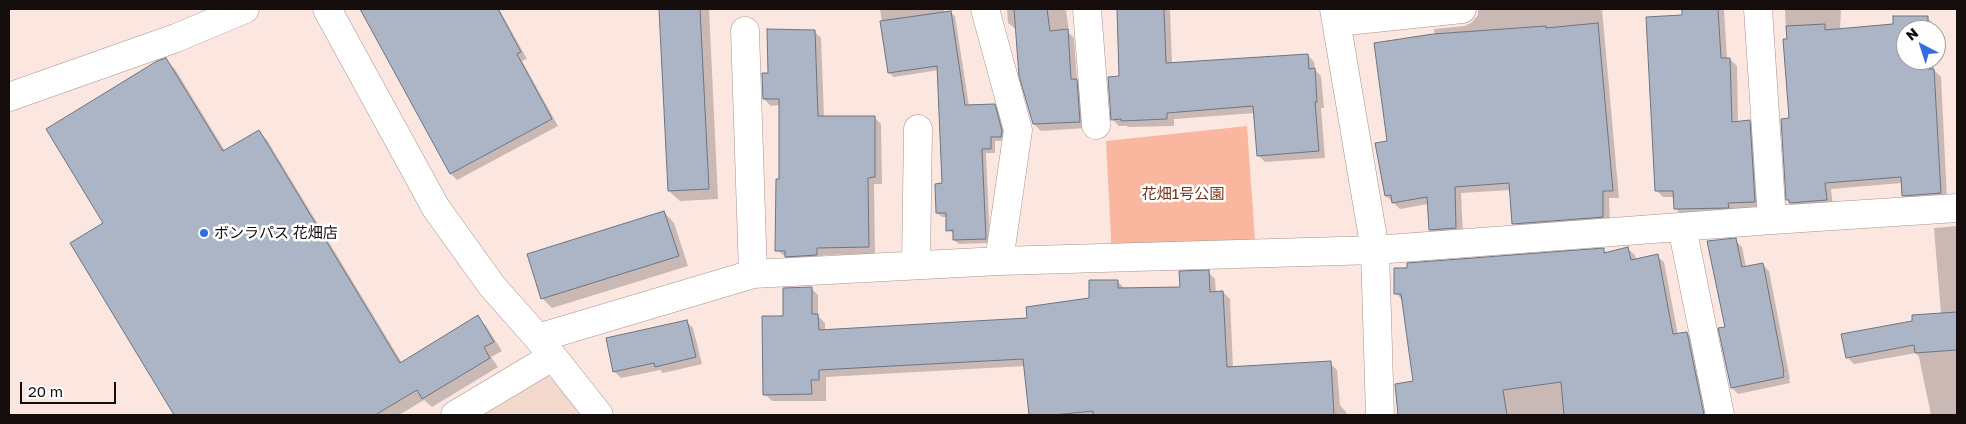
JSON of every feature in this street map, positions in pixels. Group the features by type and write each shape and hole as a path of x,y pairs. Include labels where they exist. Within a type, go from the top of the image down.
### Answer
{"street":[{"path":"9,97 176,38 245,9"},
{"path":"327,9 436,208 492,286 599,415"},
{"path":"985,9 1018,130 999,261"},
{"path":"1087,9 1096,125"},
{"path":"1380,415 1375,250 1336,15 1462,9"},
{"path":"1758,9 1772,220"},
{"path":"745,31 753,274"},
{"path":"916,265 918,129"},
{"path":"455,415 545,348 753,274 999,261 1375,250 1957,208"},
{"path":"1682,227 1720,415"}],"shaded area":[{"path":"547,373 583,415 478,415"}],"green space":[{"name":"花畑1号公園","path":"1247,126 1256,254 1112,258 1106,141"}],"building":[{"path":"360,9 498,9 521,52 517,54 552,119 450,174"},
{"path":"659,9 700,9 709,189 668,191"},
{"path":"1014,9 1047,9 1050,31 1068,29 1071,79 1077,79 1080,122 1033,124 1019,76"},
{"path":"1117,9 1164,9 1166,63 1308,54 1309,69 1315,68 1317,102 1315,102 1319,151 1257,156 1253,106 1167,113 1167,119 1111,120 1108,77 1119,76"},
{"path":"1682,9 1718,9 1721,58 1730,58 1732,122 1750,120 1755,202 1728,203 1729,208 1674,209 1673,191 1655,191 1646,17 1682,15"},
{"path":"951,11 965,105 995,104 1002,131 1001,137 991,137 991,149 982,149 986,239 953,240 953,230 946,231 946,213 936,213 935,184 942,183 937,66 888,73 880,21"},
{"path":"1893,16 1928,16 1928,20 1896,20 1896,70 1934,70 1941,193 1902,196 1901,177 1825,183 1827,200 1789,203 1789,200 1786,200 1781,119 1789,118 1783,39 1787,39 1786,26 1825,24 1825,30 1893,24"},
{"path":"1598,23 1613,191 1603,191 1603,217 1512,224 1509,183 1455,187 1456,228 1429,230 1427,197 1392,203 1391,195 1385,196 1375,143 1387,141 1374,43 1433,34 1546,26 1546,28"},
{"path":"767,29 815,30 818,116 875,116 875,177 868,178 869,247 817,248 817,255 785,257 785,251 775,251 776,179 779,179 779,99 763,99 762,73 768,73"},
{"name":"ボンラパス 花畑店","path":"166,58 223,151 259,130 400,363 478,315 494,342 484,347 490,358 422,399 417,390 375,415 174,415 70,243 103,223 46,129 157,61"},
{"path":"664,211 679,256 541,299 527,254"},
{"path":"1736,238 1742,267 1763,263 1784,377 1731,388 1718,328 1725,327 1707,241"},
{"path":"1628,247 1631,260 1658,254 1673,334 1687,332 1704,415 1564,415 1561,382 1503,390 1507,415 1398,415 1395,384 1413,381 1401,294 1394,294 1394,268 1407,268 1407,263 1604,248 1604,253"},
{"path":"1209,270 1210,292 1223,291 1227,367 1331,361 1334,415 1093,415 1093,411 1054,415 1029,415 1023,359 819,370 819,380 811,380 812,394 763,395 762,316 783,316 783,288 812,287 812,314 818,314 819,330 1027,318 1026,307 1089,298 1089,280 1118,280 1118,288 1180,287 1179,271"},
{"path":"1957,312 1957,350 1915,353 1914,345 1846,358 1841,334 1912,321 1912,315"},
{"path":"687,320 696,357 655,367 654,363 613,372 606,338"}],"place":[{"name":"ボンラパス 花畑店","path":"204,233"}]}
